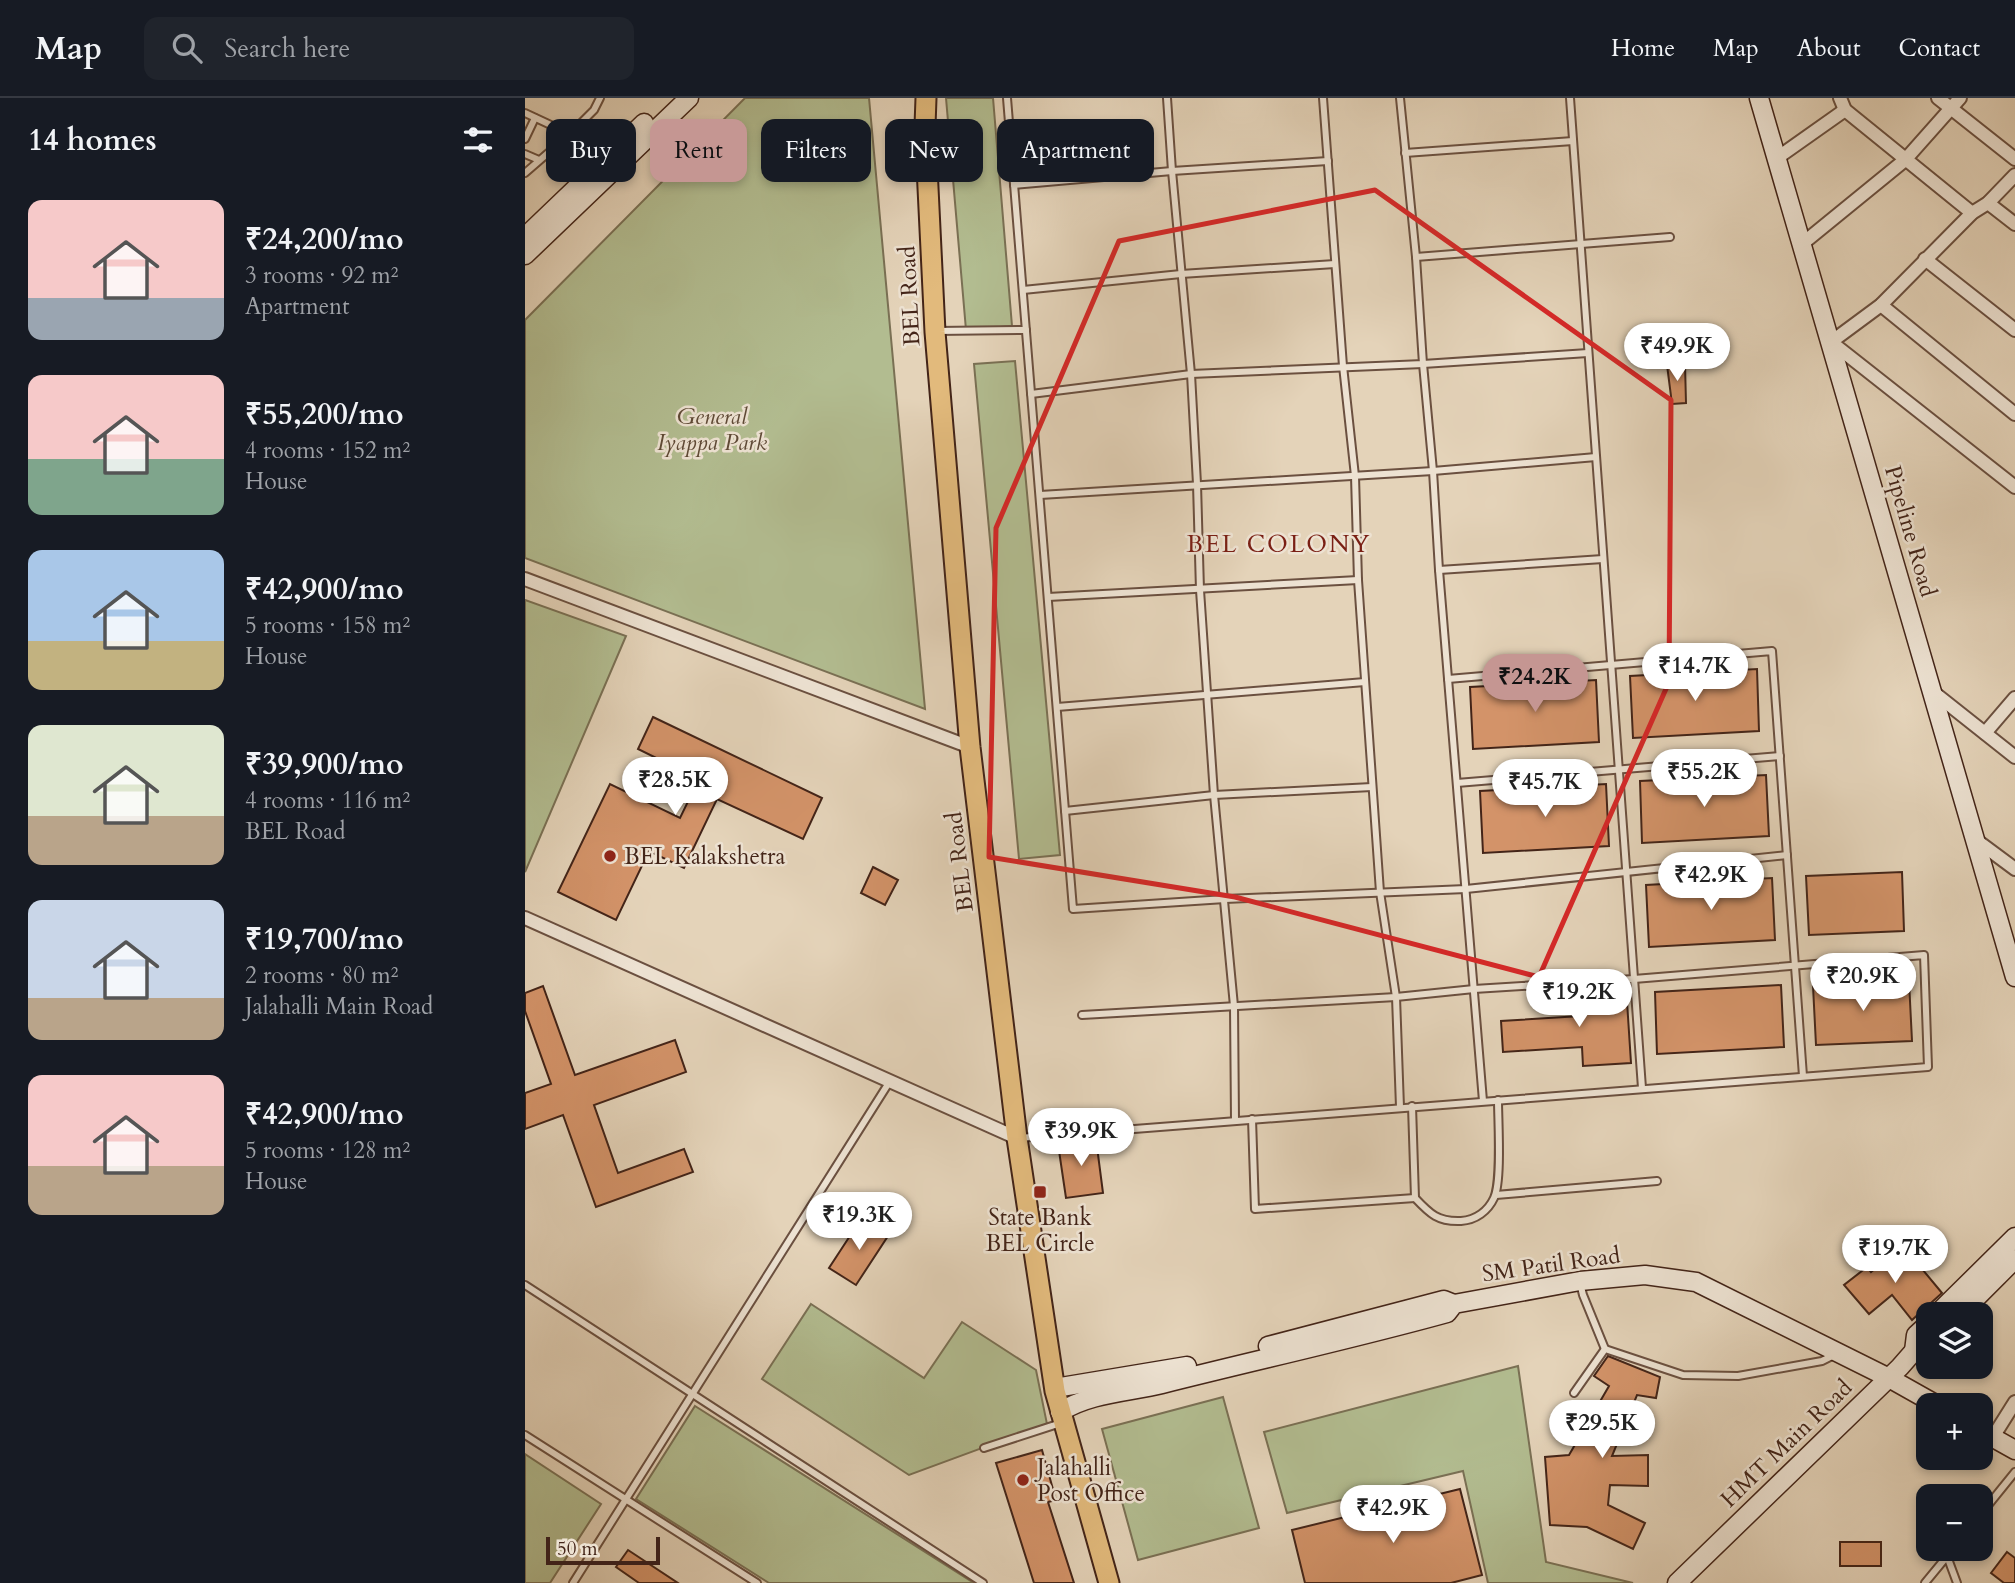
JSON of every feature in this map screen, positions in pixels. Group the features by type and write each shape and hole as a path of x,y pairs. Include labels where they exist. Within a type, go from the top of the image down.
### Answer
{"main road":[{"name":"BEL Road","path":"918,98 923,119"},
{"name":"BEL Road","path":"925,119 926,98"},
{"name":"BEL Road","path":"928,182 935,331 970,747 1017,1138 1055,1388 1108,1583"}],"street":[{"path":"525,237 671,98"},
{"path":"525,255 688,98"},
{"name":"Pipeline Road","path":"1759,98 2014,968"},
{"path":"1938,98 2015,159"},
{"path":"1803,244 1905,160 1960,98"},
{"path":"1777,158 1843,104 1905,160 1972,213"},
{"path":"2015,175 1988,203 1972,213 1881,305 1831,342 2015,487"},
{"path":"1988,203 2015,224"},
{"path":"1925,259 2015,330"},
{"path":"1881,305 2015,414"},
{"path":"525,579 970,747"},
{"path":"1932,691 2015,757"},
{"path":"1985,733 2015,698"},
{"path":"1976,840 2015,869"},
{"path":"525,918 1017,1138"},
{"path":"1949,1302 2015,1237"},
{"path":"1972,1302 2015,1259"},
{"name":"SM Patil Road","path":"1062,1418 1070,1406 1100,1396 1145,1388 1434,1317 1447,1313 1454,1304 1580,1281 1645,1275 1696,1282 1889,1377"},
{"path":"1055,1388 1167,1370 1240,1354 1444,1300 1454,1304"},
{"name":"HMT Main Road","path":"1677,1583 1916,1353"},
{"path":"1889,1377 1916,1393"},
{"path":"1993,1427 2015,1402"},
{"path":"1993,1437 2015,1450"}],"lane":[{"path":"584,119 600,98"},
{"path":"1007,98 1073,909 1225,899 1466,889 1787,855"},
{"path":"1167,98 1191,374 1200,590 1213,796 1234,1006 1235,1120"},
{"path":"1324,98 1343,366 1355,476 1358,580 1380,892 1396,998 1400,1107"},
{"path":"1400,98 1416,257 1483,1101"},
{"path":"1570,98 1642,1088"},
{"path":"525,113 546,123"},
{"path":"525,139 535,118"},
{"path":"1405,153 1573,141"},
{"path":"525,154 539,160"},
{"path":"525,173 546,154"},
{"path":"1014,185 1328,161"},
{"path":"1416,257 1670,237"},
{"path":"1023,290 1181,274 1335,264"},
{"path":"935,331 1025,330"},
{"path":"1031,394 1191,374 1423,364 1588,353"},
{"path":"1039,495 1433,471 1596,457"},
{"path":"1439,570 1603,559"},
{"path":"1048,597 1358,580"},
{"path":"1448,679 1772,651 1803,1076"},
{"path":"1057,707 1365,682"},
{"path":"1457,783 1780,756"},
{"path":"1065,811 1213,796 1372,788"},
{"path":"1017,1138 1928,1067 1924,955 1474,989 1396,998 1082,1015"},
{"path":"573,1583 890,1081"},
{"path":"1412,1106 1415,1198 1429,1213 1447,1222 1469,1221 1486,1211 1496,1195 1497,1100"},
{"path":"1252,1119 1255,1209 1415,1198"},
{"path":"1496,1195 1657,1181"},
{"path":"1580,1281 1605,1349 1683,1375 1738,1376 1822,1361 1838,1352"},
{"path":"525,1285 983,1583"},
{"path":"1574,1393 1605,1349"},
{"path":"984,1448 1062,1418"},
{"path":"525,1436 757,1583"},
{"path":"1993,1499 2015,1472"},
{"path":"1925,1583 1943,1561"},
{"path":"1949,1561 1957,1583"}],"highlighted area":[{"path":"1375,190 1671,400 1669,682 1539,977 1235,897 989,857 996,528 1119,241"}],"green space":[{"name":"General Iyappa Park","path":"745,98 869,98 871,119 761,119 761,182 871,182 871,120 925,709 525,558 525,320 662,182 747,182 747,119 724,119"},
{"path":"946,98 993,98 997,182 1000,182 1012,326 966,330 953,182 983,182 983,119 948,119"},
{"path":"1015,361 1060,855 1019,859 974,364"},
{"path":"525,600 626,636 525,872"},
{"path":"811,1304 924,1378 962,1322 1036,1370 1047,1424 909,1475 762,1379"},
{"path":"1518,1366 1546,1562 1633,1583 1488,1583 1463,1471 1287,1513 1264,1432"},
{"path":"1223,1397 1259,1528 1138,1560 1102,1429"},
{"path":"695,1406 974,1583 769,1583 636,1499"},
{"path":"525,1454 601,1504 550,1583 525,1583"}],"building":[{"path":"1685,364 1686,403 1672,404 1667,365"},
{"path":"1757,669 1759,731 1633,738 1630,676"},
{"path":"1596,680 1599,742 1473,749 1470,687"},
{"path":"653,717 822,798 803,839 717,799 684,868 649,851 616,920 558,892 610,784 680,818 699,779 638,749"},
{"path":"1766,775 1769,836 1642,843 1640,781"},
{"path":"1606,784 1609,846 1483,853 1480,791"},
{"path":"873,867 898,880 885,905 861,893"},
{"path":"1902,872 1904,931 1809,935 1806,876"},
{"path":"1772,878 1775,940 1649,947 1646,885"},
{"path":"1909,981 1912,1041 1816,1045 1813,986"},
{"path":"1781,985 1784,1047 1657,1054 1655,992"},
{"path":"543,986 575,1075 675,1040 686,1072 594,1105 618,1173 684,1149 693,1172 596,1207 563,1115 525,1129 525,1093 551,1084 525,1011 525,993"},
{"path":"1626,986 1631,1063 1583,1066 1582,1047 1503,1052 1501,1021 1580,1016 1578,989"},
{"path":"1096,1139 1103,1193 1066,1198 1058,1144"},
{"path":"861,1219 888,1236 856,1285 829,1268"},
{"path":"1903,1246 1942,1293 1932,1302 1916,1302 1916,1316 1912,1320 1892,1295 1869,1314 1844,1285 1867,1267 1871,1272"},
{"path":"1608,1356 1660,1377 1656,1398 1637,1395 1612,1456 1648,1455 1648,1486 1610,1485 1608,1505 1645,1523 1633,1549 1587,1527 1550,1525 1545,1457 1569,1455 1609,1386 1594,1376"},
{"path":"1042,1450 1056,1500 1048,1502 1074,1583 1034,1583 996,1463"},
{"path":"1460,1489 1482,1575 1451,1583 1305,1583 1292,1530"},
{"path":"1840,1542 1881,1542 1881,1566 1840,1566"},
{"path":"628,1550 678,1583 639,1583 616,1567"},
{"path":"2007,1552 2015,1558 2015,1583 2004,1583 1991,1573"}],"place":[{"name":"BEL Kalakshetra","path":"610,856"},
{"name":"State Bank BEL Circle","path":"1040,1192"},
{"name":"Jalahalli Post Office","path":"1023,1480"}],"district":[{"name":"BEL COLONY","path":"1279,544"}]}
